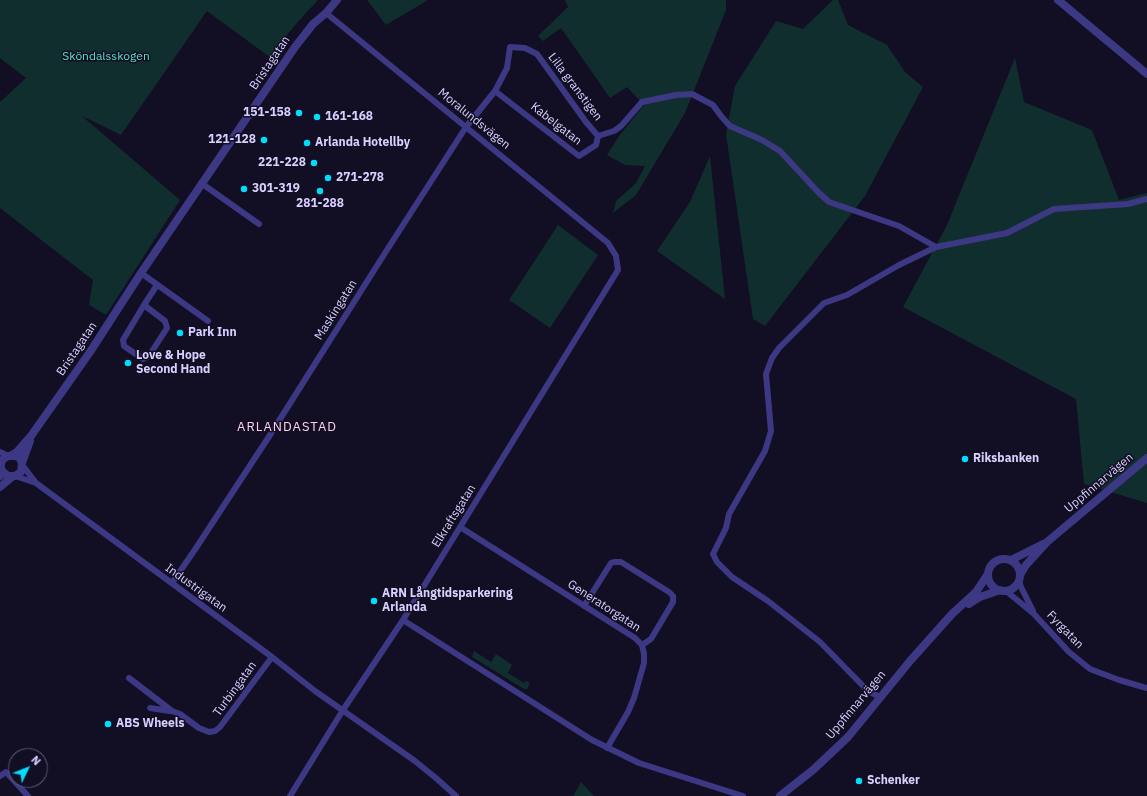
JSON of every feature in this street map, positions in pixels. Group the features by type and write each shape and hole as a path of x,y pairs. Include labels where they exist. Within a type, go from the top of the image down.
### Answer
{"street":[{"name":"Bristagatan","path":"13,477 5,474 1,467 2,460 20,449 32,436 90,352 201,183 233,140 295,47 313,24 326,13 337,0"},
{"path":"1058,0 1147,74"},
{"name":"Moralundsvägen","path":"326,13 608,243"},
{"name":"Maskingatan","path":"172,583 262,447 388,247 466,127 495,91 507,68 510,47"},
{"name":"Lilla granstigen","path":"510,47 525,48 537,54 586,122 598,136"},
{"name":"Kabelgatan","path":"495,91 579,156 596,145 598,136"},
{"path":"598,136 614,131 621,126 642,102 676,95 692,94 713,104 730,126 762,140 780,151 819,194 829,202 899,226 936,247"},
{"path":"201,183 259,224"},
{"path":"880,697 868,691 820,642 768,601 732,577 717,562 713,554 726,528 729,514 765,451 771,431 766,374 772,358 779,348 824,303 847,295 899,265 936,247 1007,233 1054,209 1128,204 1147,199"},
{"name":"Elkraftsgatan","path":"290,796 343,710 403,620 618,270 616,256 608,243"},
{"path":"141,273 208,321"},
{"path":"144,306 165,321 167,328 149,356 143,359 124,346 123,340 157,284"},
{"name":"Bristagatan","path":"0,487 21,472 32,436"},
{"path":"0,452 19,458 23,465"},
{"name":"Uppfinnarvägen","path":"1019,578 1026,565 1047,542 1147,458"},
{"name":"Industrigatan","path":"23,465 36,483 415,762 456,796"},
{"name":"Industrigatan","path":"13,477 36,483"},
{"name":"Generatorgatan","path":"460,526 635,638 642,646 644,663 636,691 628,712 607,748"},
{"name":"Uppfinnarvägen","path":"1011,560 1047,542"},
{"path":"1005,559 1011,560 1019,569 1019,578 1014,586 1002,590 992,585 988,574 993,563 1005,559"},
{"path":"584,606 611,563 614,562 622,562 669,592 673,596 673,602 651,639 642,646"},
{"name":"Uppfinnarvägen","path":"780,796 813,770 848,737 918,652 952,614 976,592 988,574"},
{"name":"Fyrgatan","path":"1019,578 1021,587 1034,614"},
{"name":"Uppfinnarvägen","path":"945,623 980,597 993,591 1002,590"},
{"name":"Fyrgatan","path":"1002,590 1034,614 1069,652 1090,669 1119,680 1147,688"},
{"path":"403,620 607,748 658,770 743,796"},
{"name":"Turbingatan","path":"150,708 172,711 180,714 204,731 215,731 220,727 272,657"},
{"name":"Turbingatan","path":"129,678 172,711"},
{"path":"0,776 6,772 28,796"}],"green space":[{"name":"Sköndalsskogen","path":"0,0 318,0 281,42 271,58 207,11 121,135 82,116 180,200 106,315 89,305 93,280 0,208 0,102 26,78 0,58"},
{"path":"367,0 428,0 386,25"},
{"path":"565,0 726,0 726,10 685,113 636,195 613,213 616,201 636,183 645,166 625,165 607,155 619,136 644,105 627,87 610,98 561,28 543,41 538,36 568,7"},
{"path":"833,0 838,0 848,25 887,45 905,72 923,87 865,196 765,326 753,319 726,134 735,86 776,21 803,29"},
{"path":"1015,58 1024,102 1092,130 1119,200 1147,193 1147,503 1084,484 1076,399 903,307 947,225"},
{"path":"710,156 725,299 657,251 690,202"},
{"path":"558,225 598,255 550,328 509,300"},
{"path":"474,651 491,662 496,654 512,665 508,673 524,683 526,681 530,683 527,689 524,689 472,657"},
{"path":"581,782 594,796 573,796"}],"place":[{"name":"151-158","path":"299,113"},
{"name":"161-168","path":"317,117"},
{"name":"121-128","path":"264,140"},
{"name":"Arlanda Hotellby","path":"307,143"},
{"name":"221-228","path":"314,163"},
{"name":"271-278","path":"328,178"},
{"name":"301-319","path":"244,189"},
{"name":"281-288","path":"320,191"},
{"name":"Park Inn","path":"180,333"},
{"name":"Love & Hope Second Hand","path":"128,363"},
{"name":"Riksbanken","path":"965,459"},
{"name":"ARN Långtidsparkering Arlanda","path":"374,601"},
{"name":"ABS Wheels","path":"108,724"},
{"name":"Schenker","path":"859,781"}],"district":[{"name":"ARLANDASTAD","path":"287,427"}]}
